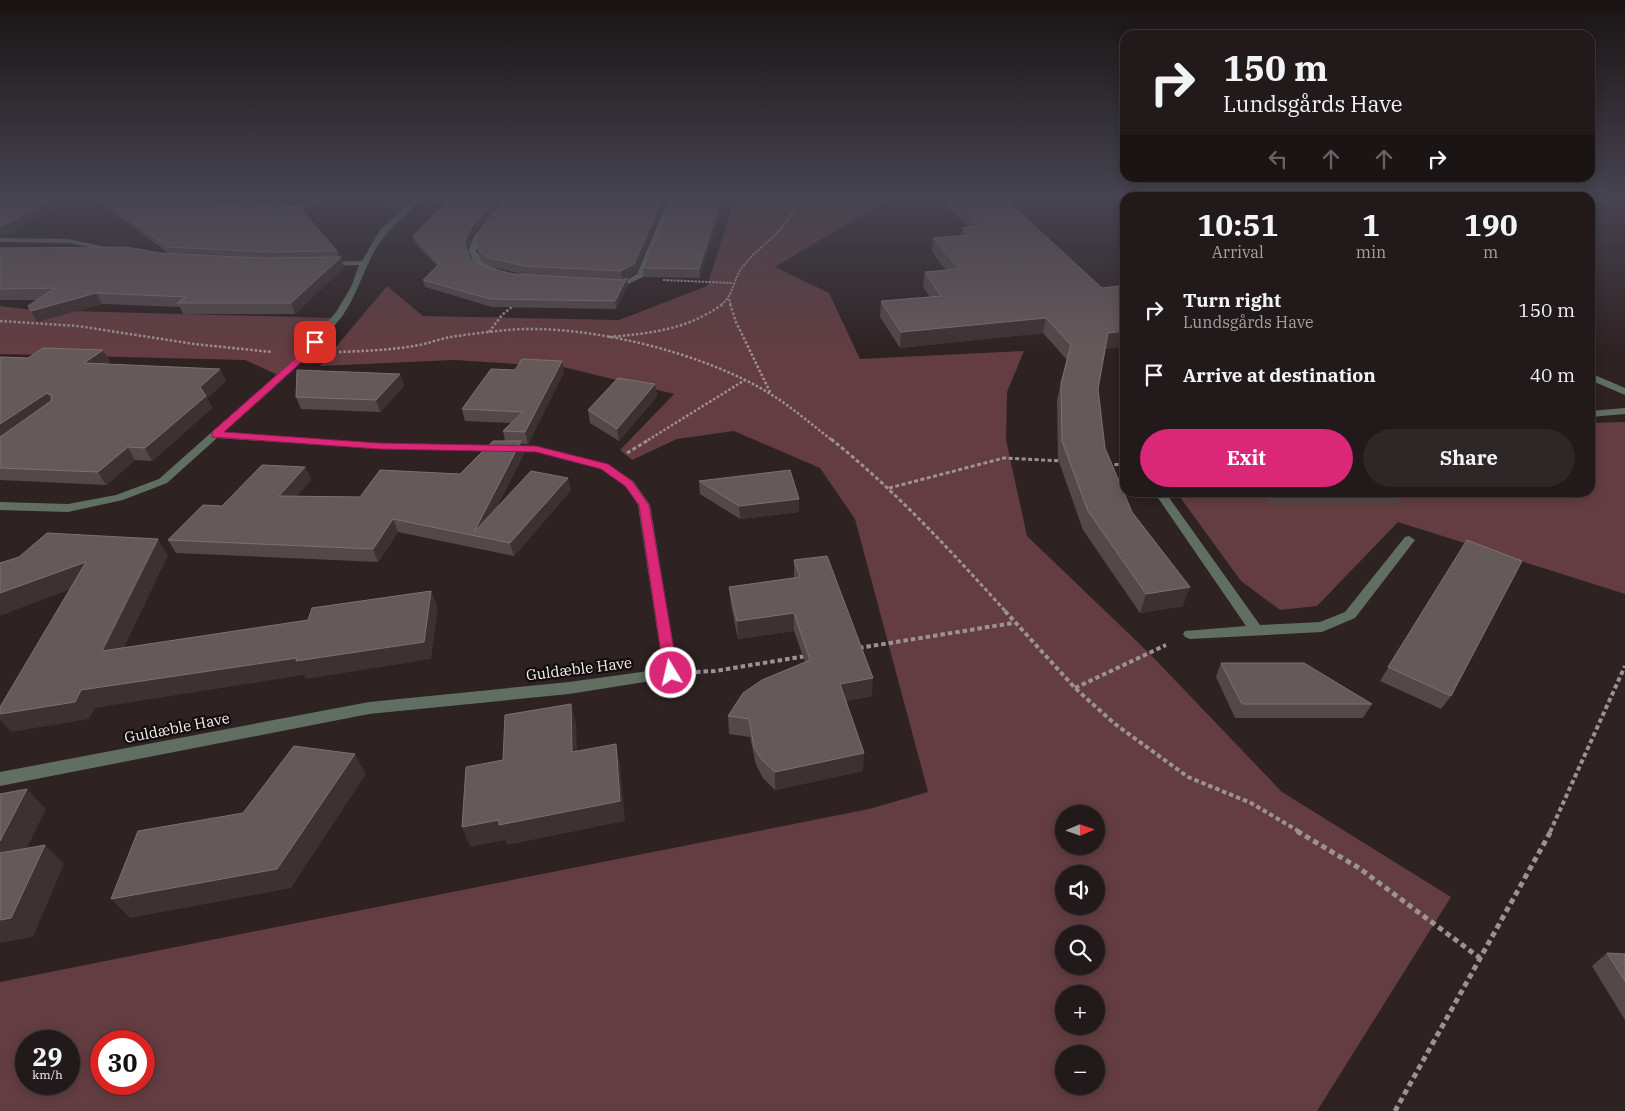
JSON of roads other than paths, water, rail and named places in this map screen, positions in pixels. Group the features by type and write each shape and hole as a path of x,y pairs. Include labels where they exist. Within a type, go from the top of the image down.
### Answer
{"street":[{"path":"115,250 127,252"},
{"path":"0,506 68,508 119,498 163,481 306,354 340,313 355,287 364,263 372,250"},
{"path":"472,250 476,262 490,271 507,276"},
{"path":"604,283 624,284 640,275 650,250"},
{"path":"316,264 364,263"},
{"path":"1595,378 1625,392"},
{"path":"1595,414 1625,411"},
{"name":"Guldæble Have","path":"0,779 369,708 569,688 671,673 644,505 629,484 604,467 536,449 378,446 216,434"},
{"path":"1163,497 1256,630"},
{"path":"1190,634 1322,627 1350,615 1409,540"}]}
